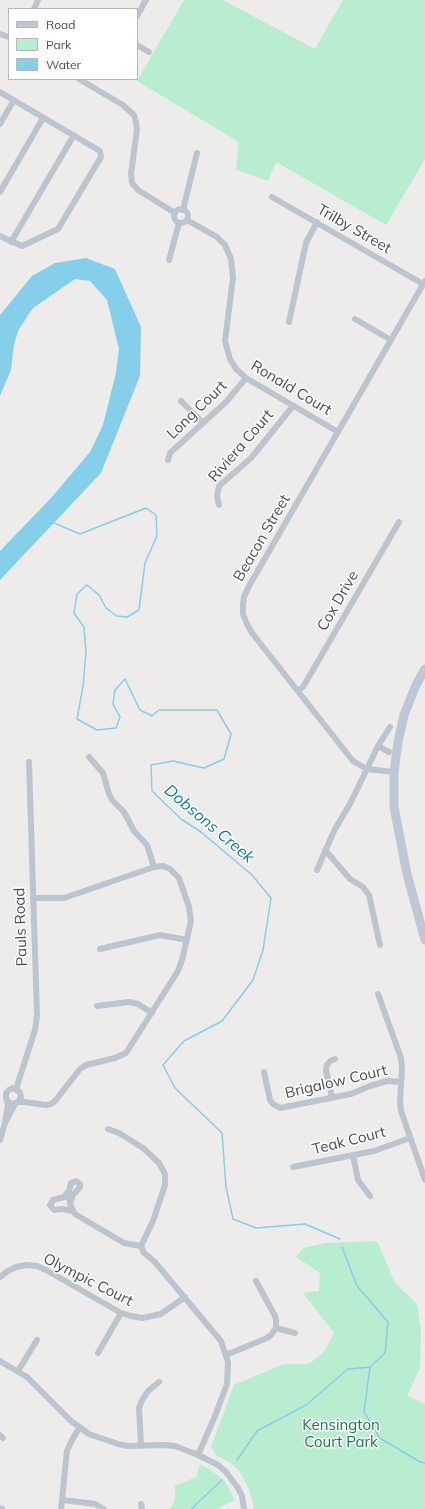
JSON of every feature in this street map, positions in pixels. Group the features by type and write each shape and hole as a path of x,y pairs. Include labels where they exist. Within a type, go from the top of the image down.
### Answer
{"main road":[{"path":"425,668 416,685 404,715 398,742 394,772 394,806 407,874 425,940"}],"street":[{"path":"138,14 146,0"},
{"path":"138,46 148,52"},
{"path":"81,80 123,105 134,115 137,129 131,174 132,183 138,190 175,213"},
{"path":"0,92 100,151 101,157 58,229 22,246 0,236"},
{"path":"0,124 14,100"},
{"path":"0,192 43,118"},
{"path":"11,242 74,135"},
{"path":"182,210 197,153"},
{"name":"Trilby Street","path":"272,197 424,282"},
{"path":"175,213 178,210 182,210"},
{"path":"179,223 183,223 186,220 187,214 182,210"},
{"path":"175,213 175,220 179,223"},
{"name":"Ronald Court","path":"186,220 217,237 229,252 233,278 225,341 233,365 246,378 338,432"},
{"path":"288,322 306,243 317,222"},
{"path":"169,260 179,223"},
{"name":"Beacon Street","path":"394,772 367,768 353,761 246,624 243,606 244,597 249,586 424,282"},
{"path":"355,320 391,340"},
{"name":"Long Court","path":"168,460 170,453 226,402 246,378"},
{"path":"181,401 203,423"},
{"name":"Riviera Court","path":"219,505 217,496 219,486 251,458 293,406"},
{"name":"Cox Drive","path":"298,691 303,687 399,522"},
{"path":"317,870 325,850 354,796 378,746 390,726"},
{"path":"378,746 389,752"},
{"path":"89,757 103,773 112,800 127,816 134,831 147,845 154,867"},
{"name":"Pauls Road","path":"16,1088 35,1030 36,1016 34,898 29,762"},
{"path":"325,850 350,879 363,886 369,895 380,945"},
{"path":"7,1101 9,1103 46,1106 55,1101 80,1069 86,1065 115,1058 126,1053 178,971 187,940 191,915 179,878 170,869 163,866 154,867 64,898 34,898"},
{"path":"100,949 160,935 187,940"},
{"path":"378,994 401,1058 401,1111 425,1180"},
{"path":"97,1006 129,1002 138,1004 152,1013"},
{"path":"332,1097 326,1071 327,1064 330,1061 335,1060"},
{"name":"Brigalow Court","path":"264,1072 270,1100 276,1107 285,1108 351,1094 387,1081 401,1082"},
{"path":"0,1140 8,1104 3,1092 16,1088 21,1094 36,1104"},
{"path":"5,1123 21,1097 21,1094"},
{"path":"108,1129 119,1133 143,1148 159,1163 165,1174 165,1185 153,1221 140,1246"},
{"name":"Teak Court","path":"293,1167 374,1151 410,1138"},
{"path":"352,1155 358,1180 370,1196"},
{"path":"70,1203 73,1195 80,1187 78,1182 74,1181 71,1183 69,1191 70,1203 73,1211 78,1216 124,1243 140,1246"},
{"path":"69,1191 64,1197 51,1201 50,1205 54,1210 62,1209 73,1211"},
{"path":"140,1246 144,1254 154,1261 218,1336 226,1355 229,1369 227,1384 198,1455"},
{"name":"Olympic Court","path":"0,1277 16,1267 36,1266 46,1270 121,1313 142,1318 152,1316 170,1308 185,1297"},
{"path":"226,1355 267,1338 276,1328 275,1316 256,1281"},
{"path":"98,1353 121,1313"},
{"path":"276,1328 295,1333"},
{"path":"18,1371 36,1340"},
{"path":"0,1360 18,1371 36,1386 71,1421 89,1434 107,1441 128,1446 153,1444 175,1446 218,1465 233,1479 242,1496 244,1509"},
{"path":"141,1445 140,1402 148,1391 159,1382"},
{"path":"61,1509 67,1452 71,1442 80,1428"},
{"path":"63,1500 95,1504 104,1509"}],"green space":[{"path":"184,0 223,0 315,49 343,0 425,0 425,159 386,225 276,162 268,181 236,170 239,142 137,81"},
{"name":"Kensington Court Park","path":"377,1241 395,1283 417,1304 421,1331 420,1368 407,1396 425,1404 425,1509 254,1509 250,1491 240,1472 232,1464 216,1455 211,1447 234,1385 284,1364 309,1364 324,1352 334,1333 303,1293 319,1291 320,1273 296,1257 303,1248 326,1243"},
{"path":"200,1464 224,1480 235,1500 217,1509 168,1509 173,1505 175,1486 196,1477"}],"water":[{"path":"86,258 115,269 141,327 140,376 101,473 0,580 0,551 51,498 90,452 103,425 116,373 119,349 107,300 90,281 75,279 33,308 19,329 14,344 11,370 0,396 0,315 32,276 55,263"}],"waterway":[{"name":"Dobsons Creek","path":"52,522 80,534 146,508 156,515 157,536 145,563 139,610 127,617 117,616 106,608 99,595 87,585 77,594 74,613 84,627 86,652 83,686 77,719 97,730 116,728 120,717 113,704 115,690 125,679 140,710 152,716 159,710 217,710 231,734 224,759 204,768 173,761 151,765 152,791 181,819 201,832 252,875 271,898 263,950 253,980 222,1021 184,1041 163,1065 175,1088 222,1133 226,1187 233,1219 256,1228 305,1224 340,1239"},
{"name":"Dobsons Creek","path":"342,1247 357,1286 388,1322 385,1353 370,1367 364,1412 380,1438 420,1462 425,1463"},
{"path":"237,1460 257,1431 306,1405 348,1369 370,1367"},
{"path":"191,1509 222,1480"}]}
